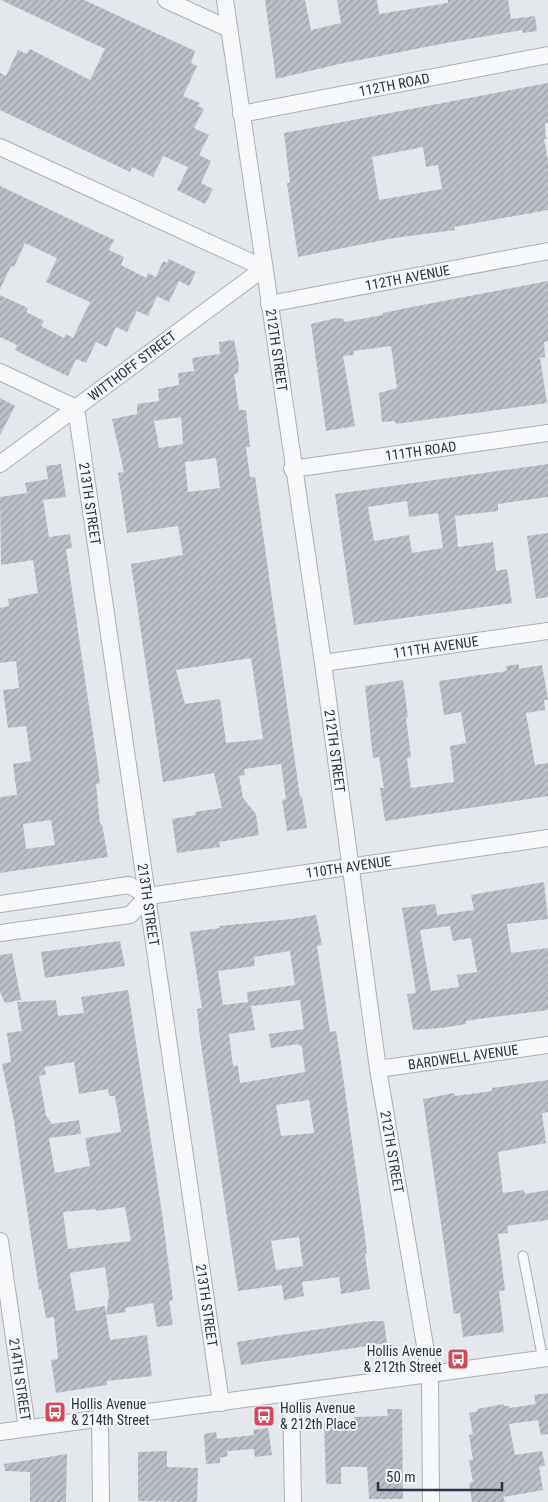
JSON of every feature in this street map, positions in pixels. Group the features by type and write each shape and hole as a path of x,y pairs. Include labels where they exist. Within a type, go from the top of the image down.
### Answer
{"street":[{"path":"166,0 229,29"},
{"name":"212TH STREET","path":"225,0 292,469 322,663 378,1070 430,1375 431,1502"},
{"name":"112TH ROAD","path":"241,114 548,55"},
{"path":"0,147 264,268"},
{"name":"112TH AVENUE","path":"269,304 548,251"},
{"name":"WITTHOFF STREET","path":"0,464 264,268"},
{"path":"0,372 76,408"},
{"name":"213TH STREET","path":"76,408 221,1403"},
{"name":"111TH ROAD","path":"292,469 548,433"},
{"name":"111TH AVENUE","path":"322,663 548,631"},
{"name":"110TH AVENUE","path":"148,896 548,838"},
{"path":"0,904 128,885 148,896 130,915 0,933"},
{"name":"BARDWELL AVENUE","path":"378,1070 548,1045"},
{"name":"214TH STREET","path":"0,1241 28,1428"},
{"path":"0,1432 545,1359"},
{"path":"291,1394 293,1502"},
{"path":"100,1418 101,1502"}],"lane":[{"path":"523,1256 545,1359"}],"building":[{"path":"1,0 84,0 195,51 191,63 197,66 183,96 200,103 198,106 204,109 194,128 209,135 199,155 211,161 201,183 213,189 205,204 177,190 188,167 163,156 153,177 132,167 130,172 0,110 0,73 6,76 18,50 27,54 30,49 90,80 105,49"},
{"path":"265,0 305,0 311,30 341,23 337,0 377,0 379,14 448,3 448,0 508,0 511,19 535,16 537,31 523,33 522,30 446,43 339,64 276,79"},
{"path":"548,83 548,123 545,123 546,139 544,139 548,160 548,210 454,227 455,230 394,238 298,257 287,183 290,183 284,133","holes":["423,147 426,167 438,165 442,189 379,200 372,157"]},
{"path":"0,186 114,240 109,250 124,257 121,265 146,278 148,273 156,277 163,261 167,263 169,259 196,272 189,286 179,281 169,302 157,296 148,316 137,311 127,332 116,327 107,347 96,342 86,363 76,359 68,376 63,374 15,350 17,345 0,337 0,295 28,308 26,312 44,321 41,326 64,338 66,334 73,338 90,302 46,282 57,258 25,243 14,267 11,266 0,289"},
{"path":"548,281 548,341 544,342 545,357 540,358 547,403 396,424 395,421 382,422 379,393 397,388 391,346 353,351 354,355 343,356 355,426 326,431 311,324 336,318 344,319 344,322 383,315 383,313"},
{"path":"234,340 239,365 238,373 234,374 239,410 246,410 250,447 246,447 250,477 255,477 300,797 302,797 307,828 287,831 282,800 286,799 281,764 244,769 245,775 239,776 243,798 256,814 259,835 219,842 220,847 177,853 172,819 195,815 195,812 222,808 214,773 163,782 131,564 183,555 178,526 127,533 118,473 124,472 112,419 137,414 137,404 159,401 158,389 179,385 178,373 194,371 192,358 220,354 219,342","holes":["181,417 183,444 159,448 154,421","216,458 220,488 188,492 185,462","251,658 263,739 226,743 220,699 185,704 176,670"]},
{"path":"0,398 15,406 0,435"},
{"path":"61,464 66,497 43,500 49,537 70,534 72,548 66,549 100,783 96,784 100,824 102,824 108,857 0,873 0,797 17,795 13,764 31,761 26,726 8,728 3,690 19,688 16,661 0,663 0,608 9,606 8,599 38,593 33,560 1,565 0,497 27,493 25,483 48,479 46,466","holes":["51,820 55,845 26,849 23,824"]},
{"path":"548,464 548,497 498,504 498,511 455,516 458,547 493,542 496,571 507,569 512,603 354,625 335,494","holes":["407,501 409,517 438,513 443,548 412,553 409,535 374,541 368,507"]},
{"path":"548,533 548,597 536,599 527,536"},
{"path":"519,664 519,669 542,665 548,700 544,700 545,710 526,713 535,765 548,763 548,796 385,821 380,788 384,788 379,757 373,758 365,686 403,680 411,757 407,758 411,788 454,782 450,746 466,743 461,712 444,715 439,681 507,671 506,666"},
{"path":"544,882 548,919 507,924 511,953 548,948 548,1010 466,1021 466,1024 441,1028 413,1030 407,994 416,993 402,908 435,904 437,915 474,910 471,895","holes":["450,926 453,941 471,938 477,972 457,975 459,987 431,991 420,930"]},
{"path":"316,915 322,945 317,946 330,1032 336,1031 341,1062 364,1229 370,1289 341,1294 339,1277 302,1282 304,1296 284,1300 282,1285 238,1291 200,1038 197,1009 202,1008 190,932 220,928 219,926","holes":["290,951 295,985 247,992 248,1002 223,1005 218,971 255,966 254,957","300,1000 304,1029 269,1034 271,1048 299,1044 299,1046 302,1046 305,1072 240,1083 238,1065 233,1066 229,1034 255,1030 251,1006","309,1100 314,1133 281,1136 276,1105","299,1237 303,1266 276,1270 271,1241"]},
{"path":"120,941 125,966 45,978 41,952"},
{"path":"12,953 21,1000 5,1003 0,992 0,955"},
{"path":"128,990 162,1213 173,1300 169,1301 173,1325 157,1327 153,1303 125,1308 126,1312 106,1315 110,1340 147,1335 152,1376 107,1381 107,1385 56,1393 51,1360 58,1359 54,1317 46,1318 41,1289 39,1290 14,1121 2,1064 11,1062 7,1033 22,1031 17,1002 56,1000 58,1016 84,1013 81,997","holes":["74,1062 79,1094 108,1089 109,1096 115,1096 121,1132 85,1138 90,1166 55,1173 49,1138 81,1134 79,1120 52,1124 46,1115 39,1076 46,1074 44,1067","125,1207 131,1241 68,1249 63,1212 96,1209 96,1211","105,1267 109,1295 106,1315 105,1306 76,1311 70,1273"]},
{"path":"548,1080 548,1112 542,1113 546,1143 498,1152 503,1193 524,1190 525,1194 548,1190 548,1220 507,1226 508,1233 498,1234 505,1290 499,1291 504,1332 463,1337 460,1313 454,1314 423,1099 454,1093 455,1096 492,1091 492,1088"},
{"path":"372,1321 384,1321 387,1343 241,1365 237,1342"},
{"path":"548,1393 548,1434 541,1435 538,1420 509,1424 515,1455 542,1451 545,1465 539,1467 543,1490 503,1497 505,1502 472,1502 469,1483 473,1482 469,1460 473,1460 469,1435 473,1434 469,1413 478,1411 477,1409 504,1404 504,1406 509,1406 510,1408 536,1404 534,1395"},
{"path":"387,1409 402,1409 403,1499 369,1499 367,1467 341,1467 341,1484 326,1484 324,1424 355,1424 354,1417 388,1416"},
{"path":"268,1428 272,1455 255,1457 254,1449 227,1451 228,1456 220,1458 220,1463 206,1464 204,1434 216,1432 217,1439 254,1435 253,1430"},
{"path":"167,1451 167,1467 198,1468 197,1502 138,1501 138,1452"},
{"path":"67,1454 66,1502 30,1502 30,1472 5,1471 4,1464"}],"place":[{"name":"Hollis Avenue & 212th Street","path":"458,1359"},
{"name":"Hollis Avenue & 214th Street","path":"55,1412"},
{"name":"Hollis Avenue & 212th Place","path":"264,1416"}]}
